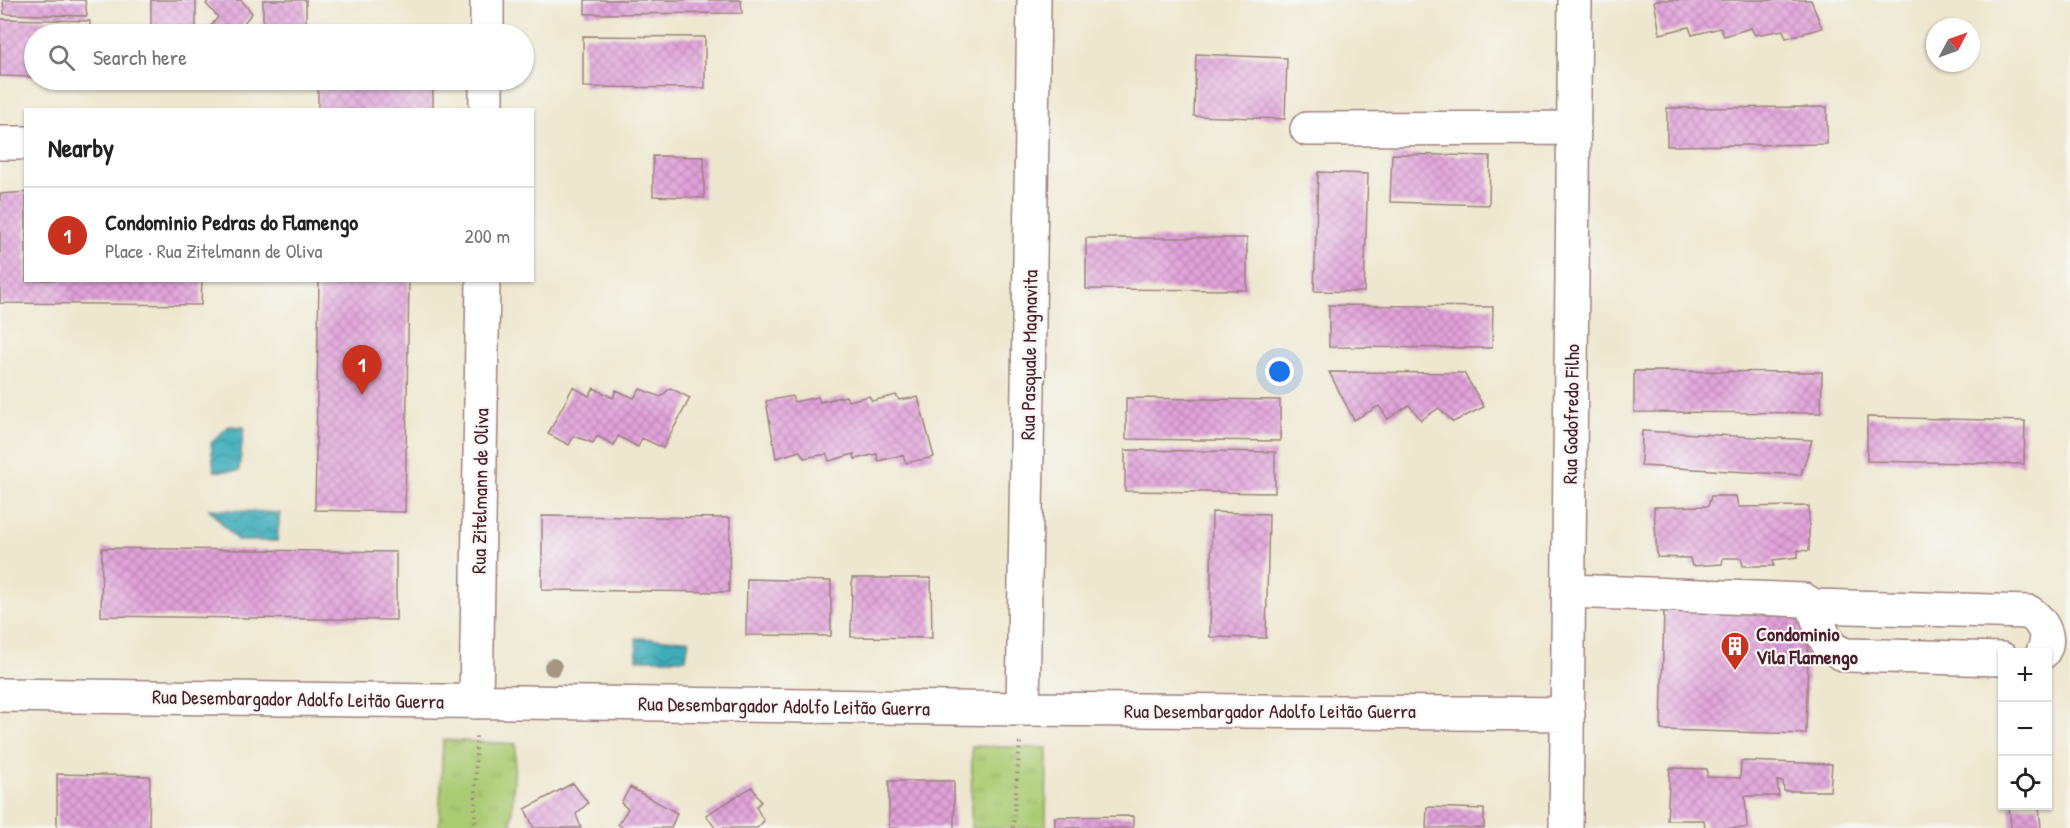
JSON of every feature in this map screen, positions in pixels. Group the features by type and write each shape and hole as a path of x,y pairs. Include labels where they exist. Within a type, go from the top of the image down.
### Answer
{"street":[{"path":"487,0 487,24"},
{"name":"Rua Pasquale Magnavita","path":"1023,710 1034,0"},
{"name":"Rua Godofredo Filho","path":"1566,828 1575,0"},
{"path":"486,90 486,108"},
{"path":"1307,129 1574,128"},
{"path":"0,143 24,143"},
{"name":"Rua Zitelmann de Oliva","path":"476,702 483,282"},
{"path":"1569,591 1804,600 1813,606 2029,612 2039,618 2046,632 2046,648"},
{"path":"1813,606 1827,644 1834,651 1846,655 1998,659"},
{"name":"Rua Desembargador Adolfo Leitão Guerra","path":"0,695 1023,710 1568,714"}],"path":[{"path":"475,828 476,702"},
{"path":"1013,828 1023,710"}],"green space":[{"path":"443,740 516,744 511,828 439,828"},
{"path":"972,746 1047,748 1046,828 971,828"}],"water":[{"path":"229,426 244,427 239,471 214,471 211,443"},
{"path":"209,509 280,513 277,541 238,541"},
{"path":"636,638 689,640 686,659 637,659"}],"building":[{"path":"3,0 85,0 87,16 4,14"},
{"path":"151,0 196,0 196,24 151,24"},
{"path":"209,0 241,0 252,13 243,24 212,24 218,17 206,4"},
{"path":"263,0 306,0 306,24 263,24"},
{"path":"585,0 741,0 742,13 585,14"},
{"path":"1811,0 1822,28 1786,38 1783,30 1755,35 1751,28 1724,36 1720,28 1692,35 1689,27 1660,34 1654,1"},
{"path":"0,19 90,21 90,24 24,24 24,77 0,76"},
{"path":"583,36 705,37 705,88 583,87"},
{"path":"1196,54 1287,58 1285,119 1194,116"},
{"path":"318,90 433,90 433,108 318,108"},
{"path":"1827,107 1827,144 1667,146 1667,108"},
{"path":"1392,154 1490,156 1489,205 1390,202"},
{"path":"653,156 704,157 704,198 653,196"},
{"path":"1318,172 1368,174 1364,292 1314,291"},
{"path":"24,192 24,282 202,282 201,305 0,303 0,194"},
{"path":"1086,238 1247,238 1247,290 1086,289"},
{"path":"319,282 409,282 405,512 315,510"},
{"path":"1329,305 1493,307 1492,348 1329,347"},
{"path":"1634,371 1822,372 1821,413 1634,412"},
{"path":"1329,372 1464,373 1484,407 1453,422 1439,408 1421,420 1409,405 1388,419 1379,406 1354,420"},
{"path":"573,387 589,396 594,388 613,398 616,390 634,398 640,389 661,397 670,388 690,398 663,448 642,438 638,447 618,436 614,445 597,436 593,443 574,436 569,445 548,434"},
{"path":"896,395 899,400 918,397 934,457 906,463 903,455 878,461 877,454 855,459 854,454 829,461 827,454 804,458 800,451 776,458 766,401 792,396 794,402 818,397 820,402 846,396 848,401 869,396 872,401"},
{"path":"1126,398 1280,400 1280,441 1126,439"},
{"path":"1867,417 2025,421 2024,464 1867,461"},
{"path":"1642,431 1812,440 1801,475 1641,466"},
{"path":"1125,450 1275,452 1275,493 1125,491"},
{"path":"1711,496 1736,496 1738,507 1809,506 1809,551 1798,550 1798,557 1773,560 1774,566 1743,566 1741,558 1723,558 1722,564 1692,566 1690,558 1657,557 1654,507 1708,506"},
{"path":"1212,512 1269,514 1266,638 1210,637"},
{"path":"542,516 730,518 729,592 542,590"},
{"path":"102,548 396,552 396,620 101,616"},
{"path":"852,578 931,578 932,638 851,637"},
{"path":"747,579 831,581 831,636 746,635"},
{"name":"Condominio Vila Flamengo","path":"1664,610 1809,614 1806,734 1661,730"},
{"path":"1741,761 1832,764 1830,791 1784,791 1783,782 1777,781 1779,796 1745,796 1747,828 1705,828 1704,820 1667,820 1670,768 1707,769 1707,777 1740,778"},
{"path":"57,774 150,776 149,828 57,828"},
{"path":"889,781 954,781 954,828 889,828"},
{"path":"573,783 588,803 576,814 581,828 534,828 525,809"},
{"path":"630,787 677,813 671,828 623,828 618,824 628,809 621,803"},
{"path":"752,787 761,802 756,807 764,821 757,828 715,828 706,815"},
{"path":"1427,807 1484,809 1484,828 1426,828"},
{"path":"2009,810 2039,810 2041,828 2011,828"},
{"path":"1133,816 1133,828 1055,828 1055,817"}],"place":[{"name":"Condominio Pedras do Flamengo","path":"362,395"},
{"name":"Condominio Vila Flamengo","path":"1735,672"}]}
